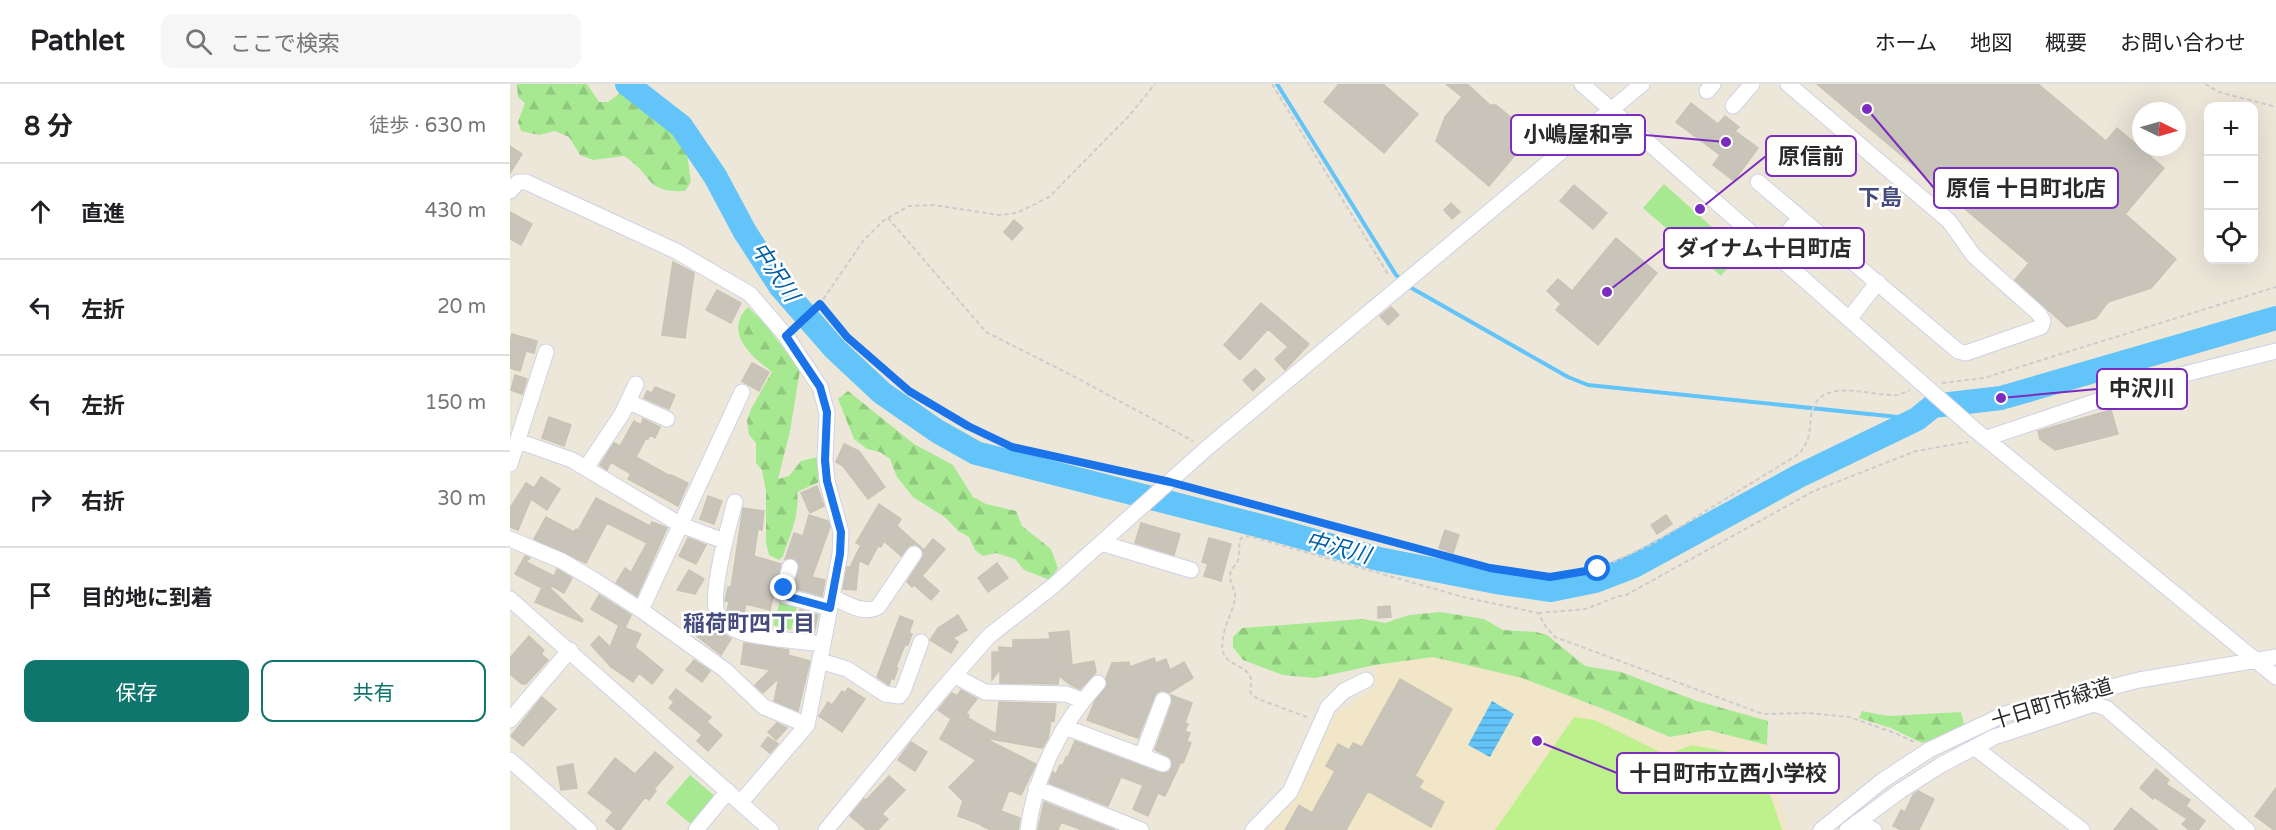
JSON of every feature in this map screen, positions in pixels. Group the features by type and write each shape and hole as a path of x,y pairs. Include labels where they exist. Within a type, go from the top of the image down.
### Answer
{"street":[{"path":"1582,84 1974,429 2276,677"},
{"path":"826,830 989,636 1053,586 1207,448 1642,84"},
{"path":"1733,106 1752,84"},
{"path":"1758,182 1958,351 1966,353 2041,327 2043,321 2039,314 1974,256 1948,221 1788,84"},
{"path":"510,191 518,182 526,182 676,251 750,294 786,336 820,387 827,412 825,460 827,481 841,532 840,554 824,644 807,725 741,802"},
{"path":"1772,251 1800,219"},
{"path":"1849,319 1878,282"},
{"path":"1987,438 2153,382 2276,351"},
{"path":"510,464 546,352"},
{"path":"586,468 629,402 636,384"},
{"path":"641,610 742,392"},
{"path":"629,402 667,419"},
{"path":"518,441 572,460 681,525 724,541"},
{"path":"735,502 724,541 715,600 717,613 725,624 740,632 824,644"},
{"path":"510,539 562,561 641,610 724,670 764,707 807,725"},
{"path":"1101,543 1191,570"},
{"path":"790,567 784,588 786,596 831,602 871,611 878,608 914,554"},
{"path":"510,599 771,830"},
{"path":"820,661 846,669 885,694 899,696 903,691 921,642"},
{"path":"510,720 570,650"},
{"name":"十日町市緑道","path":"1821,830 1882,781 1929,750 2005,714 2139,680 2276,657"},
{"path":"955,676 985,692 1066,694 1082,700"},
{"path":"1253,830 1290,792 1328,707 1344,691 1366,680"},
{"path":"1028,830 1031,805 1046,762 1082,700 1098,683"},
{"path":"1142,756 1162,700"},
{"path":"1852,826 1900,791 1974,747 1994,737 2094,704 2106,708 2247,830"},
{"path":"1065,727 1163,764"},
{"path":"1974,747 2082,830"},
{"path":"510,760 589,830"},
{"path":"1036,788 1141,830"},
{"path":"696,830 728,791"},
{"path":"1852,826 1874,830"}],"path":[{"path":"786,336 820,304 863,241 883,221 909,206 926,205 999,215 1017,213 1048,197 1121,123 1155,84"},
{"path":"1272,84 1397,289"},
{"path":"2205,84 2219,92 2276,107"},
{"path":"888,218 986,332 1207,448"},
{"path":"820,304 847,337 909,391 968,426 1012,447 1490,568 1550,577 1598,569 1652,544 1799,454 1809,441 1814,406 1825,393 1839,390 1898,395 1984,378 2276,287"},
{"path":"1321,722 1258,699 1251,694 1252,680 1248,673 1226,659 1222,649 1224,632 1235,597 1230,578 1231,570 1238,562 1238,544 1241,538 1249,536 1463,597 1538,613 1586,609 1626,595 1814,491 1916,451 1987,438"},
{"path":"1538,613 1546,627 1556,637 1763,714 1809,713 1849,717 1895,733 1929,750"}],"shaded area":[{"path":"1433,657 1522,678 1670,737 1708,730 1767,745 1776,788 1789,830 1263,830 1296,796 1336,713 1375,688 1375,665"}],"green space":[{"path":"517,84 587,84 599,102 608,102 620,93 638,100 666,123 681,141 687,157 691,182 685,191 662,189 650,181 634,163 624,156 593,160 580,155 569,137 555,131 539,135 521,131 518,122 525,103 518,97"},
{"path":"1664,184 1741,253 1721,276 1643,208"},
{"path":"748,307 766,325 800,370 790,431 778,479 789,476 801,461 818,457 819,482 797,492 794,524 783,556 779,560 769,555 766,543 766,491 762,470 756,463 756,443 749,435 747,421 751,409 772,372 749,351 739,334 738,325 741,316"},
{"path":"848,391 914,444 953,465 973,497 986,504 1016,511 1022,526 1051,549 1058,568 1050,580 1024,570 1015,559 996,553 983,556 975,550 969,537 958,531 946,518 913,497 897,477 890,459 880,452 867,449 854,439 838,399"},
{"path":"781,598 798,603 791,630 773,625"},
{"path":"1440,612 1484,619 1503,630 1547,635 1585,666 1621,672 1697,701 1768,721 1767,745 1708,730 1670,737 1522,678 1433,657 1375,665 1315,678 1283,675 1243,660 1233,647 1233,637 1242,628 1363,619 1385,623 1409,615"},
{"path":"1862,711 1888,716 1961,712 1965,729 1922,743 1891,728 1859,718"},
{"path":"1574,717 1595,720 1666,755 1692,745 1734,753 1764,776 1782,830 1495,830"},
{"path":"690,775 717,798 693,826 666,803"}],"water":[{"path":"1492,701 1514,714 1490,757 1468,745"}],"building":[{"path":"1339,84 1383,84 1418,114 1384,153 1324,102"},
{"path":"1446,84 1467,84 1490,105 1496,105 1532,135 1489,186 1436,141 1445,117 1462,97"},
{"path":"1817,84 2038,84 2106,141 2117,128 2132,141 2132,156 2150,156 2164,168 2125,214 2176,259 2151,288 2108,302 2096,318 2067,327 2015,280 2029,263"},
{"path":"1691,103 1718,124 1725,116 1739,127 1735,131 1758,148 1734,181 1713,165 1720,155 1676,122"},
{"path":"510,146 522,154 510,173"},
{"path":"1574,185 1607,213 1593,229 1560,201"},
{"path":"1451,203 1460,212 1452,219 1444,210"},
{"path":"510,212 532,224 521,245 510,239"},
{"path":"1014,220 1023,228 1012,240 1004,232"},
{"path":"1616,238 1657,273 1598,345 1556,310 1561,304 1547,291 1558,279 1572,291"},
{"path":"673,262 694,273 685,338 662,335"},
{"path":"717,290 741,303 731,323 706,310"},
{"path":"1261,303 1309,344 1285,370 1275,359 1288,347 1268,329 1240,360 1224,345"},
{"path":"1391,307 1399,315 1388,325 1380,316"},
{"path":"512,334 537,341 534,353 526,351 520,371 510,368"},
{"path":"752,363 769,372 759,391 742,381"},
{"path":"1255,369 1265,379 1253,391 1243,380"},
{"path":"515,375 527,379 522,394 511,390"},
{"path":"655,387 675,395 669,409 644,398 647,391 652,393"},
{"path":"2111,410 2118,434 2055,450 2040,439 2038,431"},
{"path":"549,417 571,425 564,446 542,438"},
{"path":"643,419 660,427 655,438 650,435 648,439 646,438 636,457 688,483 678,506 628,479 631,474 611,462 607,470 600,465 614,443 620,446 634,421 641,425"},
{"path":"844,444 859,451 885,487 868,499 843,466 836,462"},
{"path":"541,477 560,489 547,510 531,499 518,530 510,527 510,508 526,483 534,488"},
{"path":"817,486 824,506 810,513 801,493"},
{"path":"708,496 722,501 714,524 700,519"},
{"path":"596,498 650,526 652,522 667,528 637,596 616,583 625,568 631,572 647,543 607,523 586,563 534,539 546,517 574,532 578,530"},
{"path":"879,504 901,519 897,526 924,550 933,539 945,549 922,576 939,591 931,600 907,582 924,555 922,549 915,544 909,546 901,556 884,541 881,547 878,546 868,565 859,560 856,590 843,589 847,567 850,567 861,545 856,543"},
{"path":"743,508 764,511 762,530 758,529 754,556 781,564 770,610 746,604 743,618 730,615 727,611 729,602 725,601 728,587 731,587"},
{"path":"809,515 828,521 830,527 812,577 825,580 822,596 794,588 799,564 793,558 785,559 794,533 803,536"},
{"path":"1666,515 1672,524 1657,534 1651,525"},
{"path":"1141,523 1180,534 1174,555 1135,543"},
{"path":"1445,530 1459,535 1453,553 1439,548"},
{"path":"688,538 706,545 696,564 679,556"},
{"path":"1209,538 1231,544 1221,581 1204,576 1208,564 1202,562"},
{"path":"525,556 530,558 526,562 554,576 557,569 572,578 564,593 552,586 550,588 583,620 582,622 535,602 542,588 515,574"},
{"path":"997,563 1008,578 988,592 978,578"},
{"path":"689,570 704,579 695,594 677,590"},
{"path":"599,595 631,615 625,628 641,634 635,647 663,670 652,684 639,673 633,682 611,667 591,645 599,636 610,647 619,625 591,609"},
{"path":"1390,606 1391,617 1378,618 1378,607"},
{"path":"800,610 818,615 814,633 795,629"},
{"path":"693,613 731,639 721,655 684,626"},
{"path":"958,615 967,630 953,638 958,642 951,653 930,640 938,628"},
{"path":"900,616 913,621 909,633 912,634 896,667 898,668 894,679 891,679 889,685 877,677"},
{"path":"1069,631 1072,665 1094,661 1096,672 1080,689 1059,676 1058,684 1000,683 1000,669 992,680 992,652 999,652 999,647 1013,648 1013,640 1050,639 1049,633"},
{"path":"529,636 544,650 541,654 548,660 526,684 522,684 510,674 510,658"},
{"path":"744,643 789,650 788,655 810,661 798,711 774,701 779,678 763,693 755,685 770,670 741,664"},
{"path":"1154,658 1156,663 1166,659 1170,670 1184,662 1193,678 1169,693 1162,690 1156,693 1138,738 1087,720 1095,701 1107,685 1106,678 1112,663 1129,662 1130,667"},
{"path":"694,660 710,671 702,682 686,670"},
{"path":"1400,679 1452,709 1415,776 1423,781 1419,788 1444,802 1431,827 1368,791 1346,830 1285,830 1299,805 1312,813 1335,771 1326,766 1338,744 1349,750 1353,743 1362,747"},
{"path":"848,688 865,699 842,732 819,716 828,702 832,705 842,691 845,693"},
{"path":"676,689 711,717 707,722 722,735 708,751 697,741 702,735 669,708 674,702 669,698"},
{"path":"961,690 977,699 966,713 969,715 968,718 996,734 999,702 1056,704 1054,721 1051,720 1048,738 1042,748 984,738 1036,764 1021,795 1009,790 1001,811 1020,818 1018,830 991,830 958,816 963,801 949,787 976,760 940,739 951,719 938,710 952,693 957,696"},
{"path":"1171,695 1192,703 1185,723 1188,724 1185,731 1190,733 1187,741 1191,743 1165,796 1158,793 1148,816 1133,809 1143,785 1121,777 1108,806 1049,783 1053,772 1056,774 1060,765 1063,765 1068,757 1075,741 1160,773 1169,772 1172,767 1171,758 1155,750 1172,703"},
{"path":"542,697 556,709 523,746 511,736"},
{"path":"777,723 787,728 776,740 768,732"},
{"path":"768,737 778,744 770,753 761,746"},
{"path":"911,742 927,752 915,771 898,760"},
{"path":"655,752 673,767 654,789 656,791 649,800 645,797 620,830 617,830 606,821 613,812 588,793 615,758 635,774"},
{"path":"573,764 577,788 561,790 557,767"},
{"path":"2156,769 2169,780 2166,784 2190,800 2186,806 2205,821 2198,830 2189,830 2182,824 2187,819 2154,797 2153,799 2140,788"},
{"path":"889,776 905,790 882,814 888,819 878,830 867,830 850,816 864,799 866,800"},
{"path":"2276,788 2276,830 2274,830 2255,816"},
{"path":"1918,791 1934,799 1919,830 1901,830 1893,826 1901,810 1905,812 1913,795"},
{"path":"1044,802 1115,830 1082,830 1061,822 1058,830 1038,830"},
{"path":"2131,808 2158,830 2114,830"}],"waterway":[{"name":"中沢川","path":"627,84 681,126 715,176 745,232 780,286 835,349 882,393 937,431 976,453 1276,530 1379,559 1496,582 1551,590 1595,581 1634,566 1799,476 1917,419 1933,406 2001,398 2276,318"},
{"path":"1277,84 1396,275 1403,281"},
{"path":"1408,286 1568,377 1588,385 1917,419"}],"place":[{"name":"原信 十日町北店","path":"1867,109"},
{"name":"小嶋屋和亭","path":"1726,142"},
{"name":"原信前","path":"1700,209"},
{"name":"ダイナム十日町店","path":"1607,292"},
{"name":"中沢川","path":"2001,398"},
{"name":"十日町市立西小学校","path":"1537,741"}],"district":[{"name":"下島","path":"1880,198"},
{"name":"稲荷町四丁目","path":"749,624"}],"route":[{"path":"784,588 786,596 830,608 840,554 841,532 827,481 825,460 827,412 820,387 786,336 820,304 847,337 909,391 968,426 1012,447 1170,482 1490,568 1550,577 1598,569"}]}
